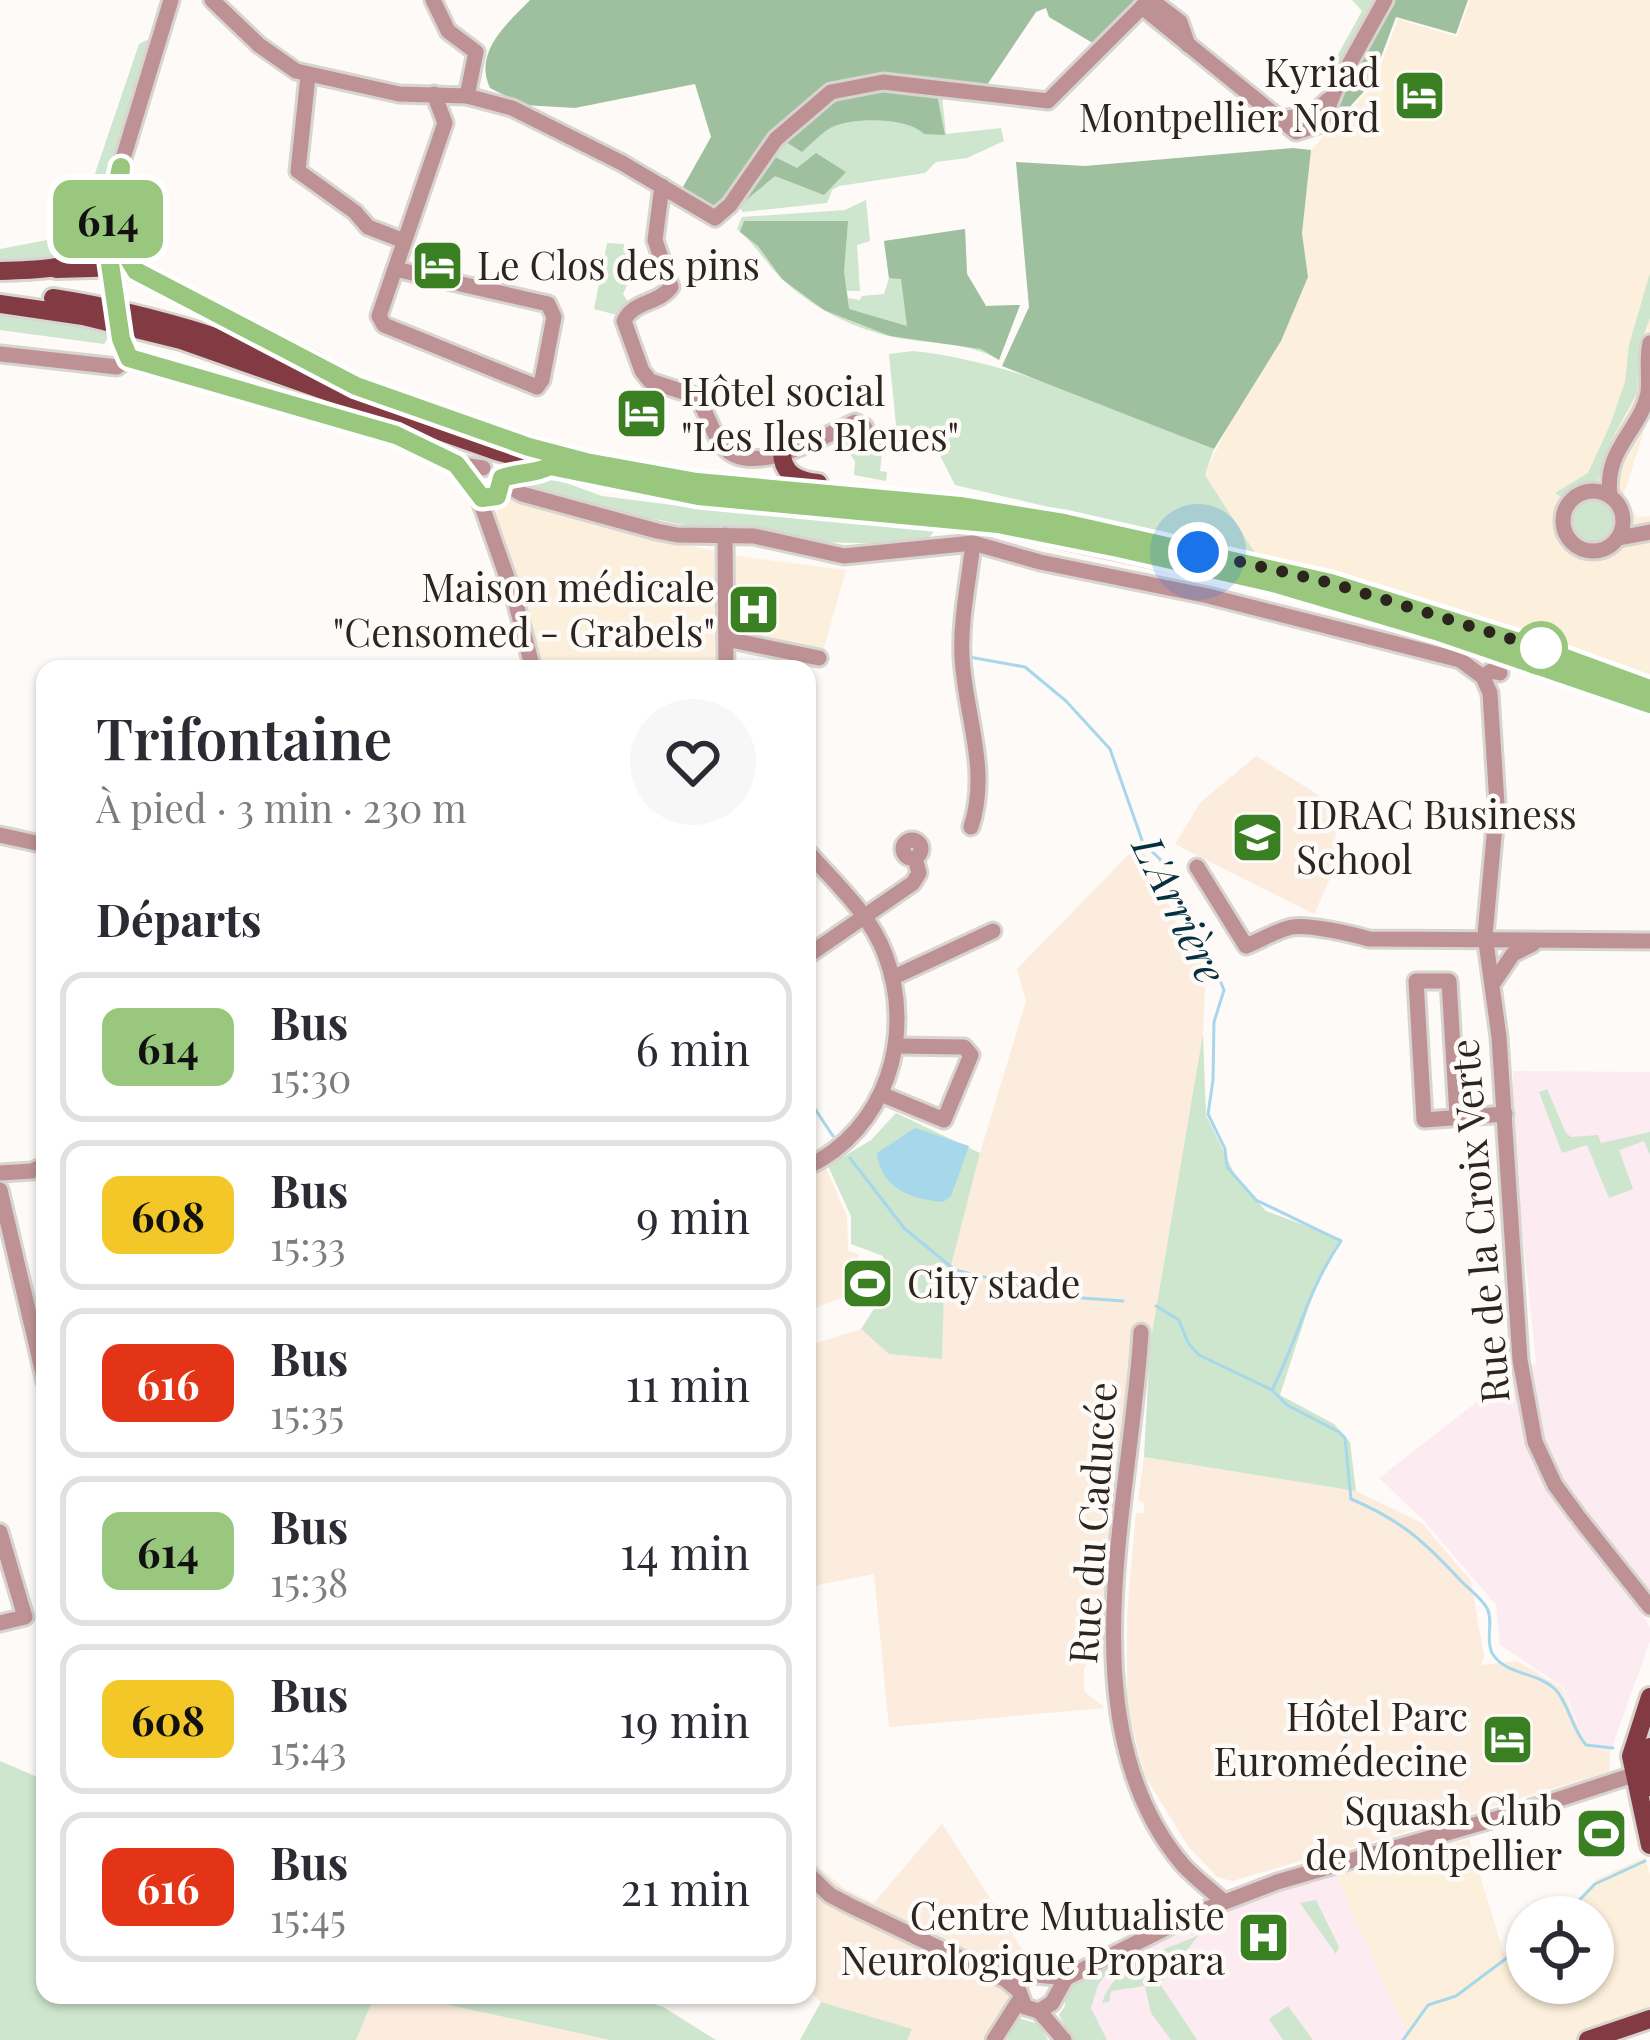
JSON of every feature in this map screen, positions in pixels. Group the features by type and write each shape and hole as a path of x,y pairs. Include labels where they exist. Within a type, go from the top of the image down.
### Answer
{"main road":[{"path":"56,269 80,262 88,253 121,167"},
{"path":"121,167 116,238 136,271 356,386"},
{"path":"0,271 56,269 110,275 136,271"},
{"path":"0,292 120,309 197,331 529,447 586,462 697,482 1023,515 1331,583 1650,689"},
{"path":"0,304 83,316 182,340 550,466 698,496 998,524 1277,584 1436,631 1650,704"},
{"path":"782,452 784,466 794,476 803,482 834,485 843,494"},
{"path":"1650,1696 1634,1742 1633,1775 1650,1845"},
{"path":"1633,1775 1649,1752"},
{"path":"1649,1752 1644,1782 1650,1804"},
{"path":"1588,2040 1650,2019"},
{"path":"1618,2040 1650,2029"}],"street":[{"path":"212,0 224,6 259,45 308,76 399,94 467,95 536,118 715,218 730,205 785,128 831,92 884,82 1048,101 1142,7 1292,132 1321,124 1385,0"},
{"path":"433,0 448,31 476,52 467,95"},
{"path":"0,354 117,367 122,351 106,236 121,167 172,2"},
{"path":"308,76 298,171 368,227 404,241"},
{"path":"1279,120 1319,110 1336,88"},
{"path":"395,269 548,304 554,317 537,387 384,325 379,316 404,241 445,123 434,94"},
{"path":"662,186 655,240 671,287 666,295 631,310 624,321 643,374 654,384 696,396 718,438 733,455 767,460 855,422 864,425 868,436"},
{"path":"1609,471 1610,495 1624,520 1619,538 1613,545 1586,551 1570,541 1563,525 1566,508 1609,471 1649,396 1650,343"},
{"path":"122,351 396,435 490,486 677,535 754,536 844,556 973,543 1460,660 1483,677 1491,671 1500,673"},
{"path":"490,486 521,471 539,472 550,466"},
{"path":"490,486 488,529 515,600 531,660"},
{"path":"1590,490 1610,495"},
{"path":"1624,520 1647,532"},
{"path":"1619,538 1647,532"},
{"path":"724,535 726,660"},
{"path":"970,827 978,800 978,765 962,648 973,543"},
{"path":"726,639 818,658"},
{"name":"Rue de la Croix Verte","path":"1483,677 1490,693 1497,804 1486,940 1504,1114 1523,1393 1541,1457 1555,1485 1650,1606"},
{"path":"0,835 36,842"},
{"path":"816,950 913,883 919,873 915,858"},
{"path":"816,861 864,916 885,953 892,978 897,1046 881,1094 847,1143 816,1162"},
{"path":"1197,867 1246,946 1297,926 1369,939 1650,941"},
{"path":"892,978 993,931"},
{"path":"1430,940 1463,946 1490,963"},
{"name":"Rue de la Croix Verte","path":"1493,982 1513,954 1538,943"},
{"path":"1457,1116 1449,981 1416,981 1424,1120 1504,1114"},
{"path":"881,1094 944,1120 950,1116 971,1055 964,1047 897,1046"},
{"path":"0,1173 36,1170"},
{"path":"0,1190 36,1344"},
{"name":"Rue du Caducée","path":"1141,1332 1113,1678 1137,1783 1152,1816 1183,1864 1224,1902"},
{"path":"0,1532 25,1617 0,1623"},
{"path":"994,2040 1017,1992 1046,1978 1066,1978 1224,1902 1633,1775"},
{"path":"816,1882 830,1895 1045,2005"},
{"path":"1046,1978 1045,2005 1059,2032"},
{"path":"1045,2005 1066,1978"}],"shaded area":[{"path":"1470,0 1650,0 1650,412 1623,497 1637,517 1650,516 1650,678 1257,556 1205,475 1237,406 1281,341 1308,277 1302,233 1311,150 1373,86 1398,19 1457,37"},
{"path":"511,499 595,524 737,556 846,570 822,655 715,633 715,660 538,660 514,572 494,535 493,514"},
{"name":"IDRAC Business School","path":"1256,756 1328,801 1336,830 1333,872 1314,914 1175,844 1200,803"},
{"path":"1139,844 1156,871 1176,923 1206,968 1203,1035 1150,1345 1131,1374 1103,1644 1084,1668 1084,1691 1105,1708 889,1727 874,1574 816,1585 816,1343 861,1329 889,1354 942,1359 944,1293 1026,1001 1017,969"},
{"path":"1513,1071 1650,1072 1650,1604 1640,1611 1650,1627 1650,1641 1610,1753 1586,1745 1563,1687 1500,1645 1496,1605 1423,1520 1379,1478 1505,1380 1536,1363 1513,1141"},
{"path":"826,1168 847,1216 848,1251 859,1254 850,1266 855,1293 816,1308 816,1173"},
{"path":"1144,1457 1356,1491 1422,1523 1471,1581 1484,1656 1481,1665 1517,1661 1562,1688 1586,1745 1610,1753 1609,1772 1351,1848 1339,1844 1325,1854 1232,1881 1217,1877 1188,1846 1145,1776 1127,1707 1127,1615 1136,1513 1143,1513 1145,1503 1138,1501"},
{"path":"942,1823 1031,1963 1003,1983 1008,2004 983,2040 907,2040 911,2029 816,1997 816,1865 845,1889 874,1903"},
{"path":"1469,1839 1506,1953 1506,2004 1614,2004 1614,1896 1580,1896 1597,1879 1645,1857 1650,1875 1650,2010 1573,2040 1403,2040 1407,2033 1336,1876"},
{"name":"Centre Mutualiste Neurologique Propara","path":"1336,1876 1407,2033 1403,2040 1073,2040 1059,2015 1065,2006 1066,1987 1218,1912"},
{"path":"371,2004 445,2004 610,2040 356,2040"}],"green space":[{"path":"530,0 1140,0 1096,45 1049,17 1046,8 1036,12 983,91 832,87 723,205 708,209 679,194 711,137 695,84 575,108 524,105 490,88 486,75 489,51"},
{"path":"1352,0 1377,0 1342,65 1336,58 1362,11"},
{"path":"1391,0 1468,0 1456,34 1396,17 1371,84 1329,129 1325,122"},
{"path":"147,40 145,61 78,258 0,264 0,249 52,239 85,203 139,44"},
{"path":"887,87 942,96 946,134 1001,128 1004,141 967,158 936,162 925,173 839,186 827,203 742,212 737,197 767,155 832,97"},
{"path":"884,90 937,95 945,135 866,120 832,127 802,152 783,140 829,104"},
{"path":"1311,150 1302,233 1308,277 1281,341 1214,449 1002,366 1029,307 1016,162 1085,166"},
{"path":"816,153 846,172 824,195 775,176 745,201 740,197 771,155 797,168"},
{"path":"866,200 870,241 857,245 860,291 847,291 848,298 884,294 889,278 884,241 965,229 967,274 986,306 1020,305 999,360 959,346 874,332 831,314 781,278 737,229 742,217 845,210"},
{"path":"744,221 848,221 844,272 849,309 907,326 901,279 889,278 884,241 965,229 967,274 986,306 1020,305 999,360 981,349 890,336 824,310 782,279 758,246 740,232"},
{"path":"607,243 624,244 633,272 623,294 630,305 621,316 594,309"},
{"path":"1650,273 1650,318 1639,347 1637,393 1613,437 1597,482 1563,498 1555,493 1588,473 1610,425"},
{"path":"0,315 105,330 108,338 104,344 0,330"},
{"path":"913,351 1029,377 1214,449 1205,475 1257,556 955,485 931,438 897,435 889,354"},
{"path":"857,429 863,444 880,439 883,443 880,471 887,472 886,481 854,475 855,461 831,436"},
{"path":"544,475 602,496 672,505 939,525 927,540 873,543 770,538 668,522 514,486 515,479"},
{"path":"1594,499 1610,506 1617,522 1610,538 1594,545 1578,538 1571,522 1578,506"},
{"path":"1203,1034 1206,1115 1236,1177 1266,1211 1342,1239 1314,1290 1280,1395 1334,1424 1350,1442 1356,1491 1144,1457 1150,1345"},
{"path":"1547,1089 1571,1137 1598,1135 1601,1143 1650,1132 1650,1155 1644,1141 1619,1150 1633,1189 1609,1198 1587,1145 1562,1153 1539,1092"},
{"path":"896,1113 980,1153 944,1293 942,1359 889,1354 861,1329 881,1298 860,1301 854,1270 876,1266 882,1297 883,1256 851,1244 851,1216 828,1166 871,1140"},
{"path":"0,1761 36,1776 36,2004 371,2004 356,2040 0,2040"},
{"path":"1316,1900 1339,1947 1336,1954 1300,1903"},
{"path":"1199,1935 1160,1984 1197,2040 1171,2040 1151,2013 1145,1986 1111,1991 1109,2002 1102,2003 1109,1988 1129,1967"},
{"path":"1113,1964 1098,1985 1091,2008 1107,2040 1073,2040 1059,2015 1065,2006 1066,1987"},
{"path":"821,2002 912,2029 907,2040 800,2040"},
{"path":"445,2004 654,2004 716,2040 610,2040"},
{"path":"1288,2006 1313,2040 1283,2040 1269,2019"},
{"path":"1018,2018 1039,2024 1048,2040 1007,2040"}],"water":[{"path":"915,1128 969,1146 951,1196 943,1202 900,1190 880,1165 877,1153"}],"waterway":[{"name":"L'Arrière","path":"969,657 1025,667 1066,701 1110,749 1143,843 1160,859 1182,919 1210,957 1224,990 1214,1022 1208,1114 1225,1149 1227,1167 1256,1200 1341,1241 1320,1277 1272,1390"},
{"path":"816,1110 833,1136"},
{"path":"850,1158 904,1228 955,1270 1069,1297 1123,1301"},
{"name":"L'Arrière","path":"1156,1306 1179,1320 1199,1355 1272,1390 1287,1405 1339,1432 1345,1438 1351,1499 1398,1524 1436,1555 1487,1608 1490,1648 1498,1660 1555,1689 1586,1745 1613,1748"},
{"path":"1583,1896 1595,1884 1645,1861"},
{"path":"1403,2040 1428,2005 1456,1996 1506,1959"}],"bus line":[{"name":"614","path":"1650,689 1331,583 1231,559 1023,515 644,474 478,430 356,386 136,271 116,238 121,167 106,236 121,339 129,358 396,435 456,464 482,498 497,496 502,478 550,466 698,496 998,524 1277,584 1436,631 1650,704"}],"place":[{"name":"Kyriad Montpellier Nord","path":"1419,95"},
{"name":"Le Clos des pins","path":"438,266"},
{"name":"Hôtel social \"Les Iles Bleues\"","path":"642,414"},
{"name":"Maison médicale \"Censomed - Grabels\"","path":"754,610"},
{"name":"IDRAC Business School","path":"1257,837"},
{"name":"City stade","path":"868,1284"},
{"name":"Hôtel Parc Euromédecine","path":"1507,1739"},
{"name":"Squash Club de Montpellier","path":"1601,1833"},
{"name":"Centre Mutualiste Neurologique Propara","path":"1264,1938"}],"route":[{"path":"1198,552 1331,583 1541,648"}]}
